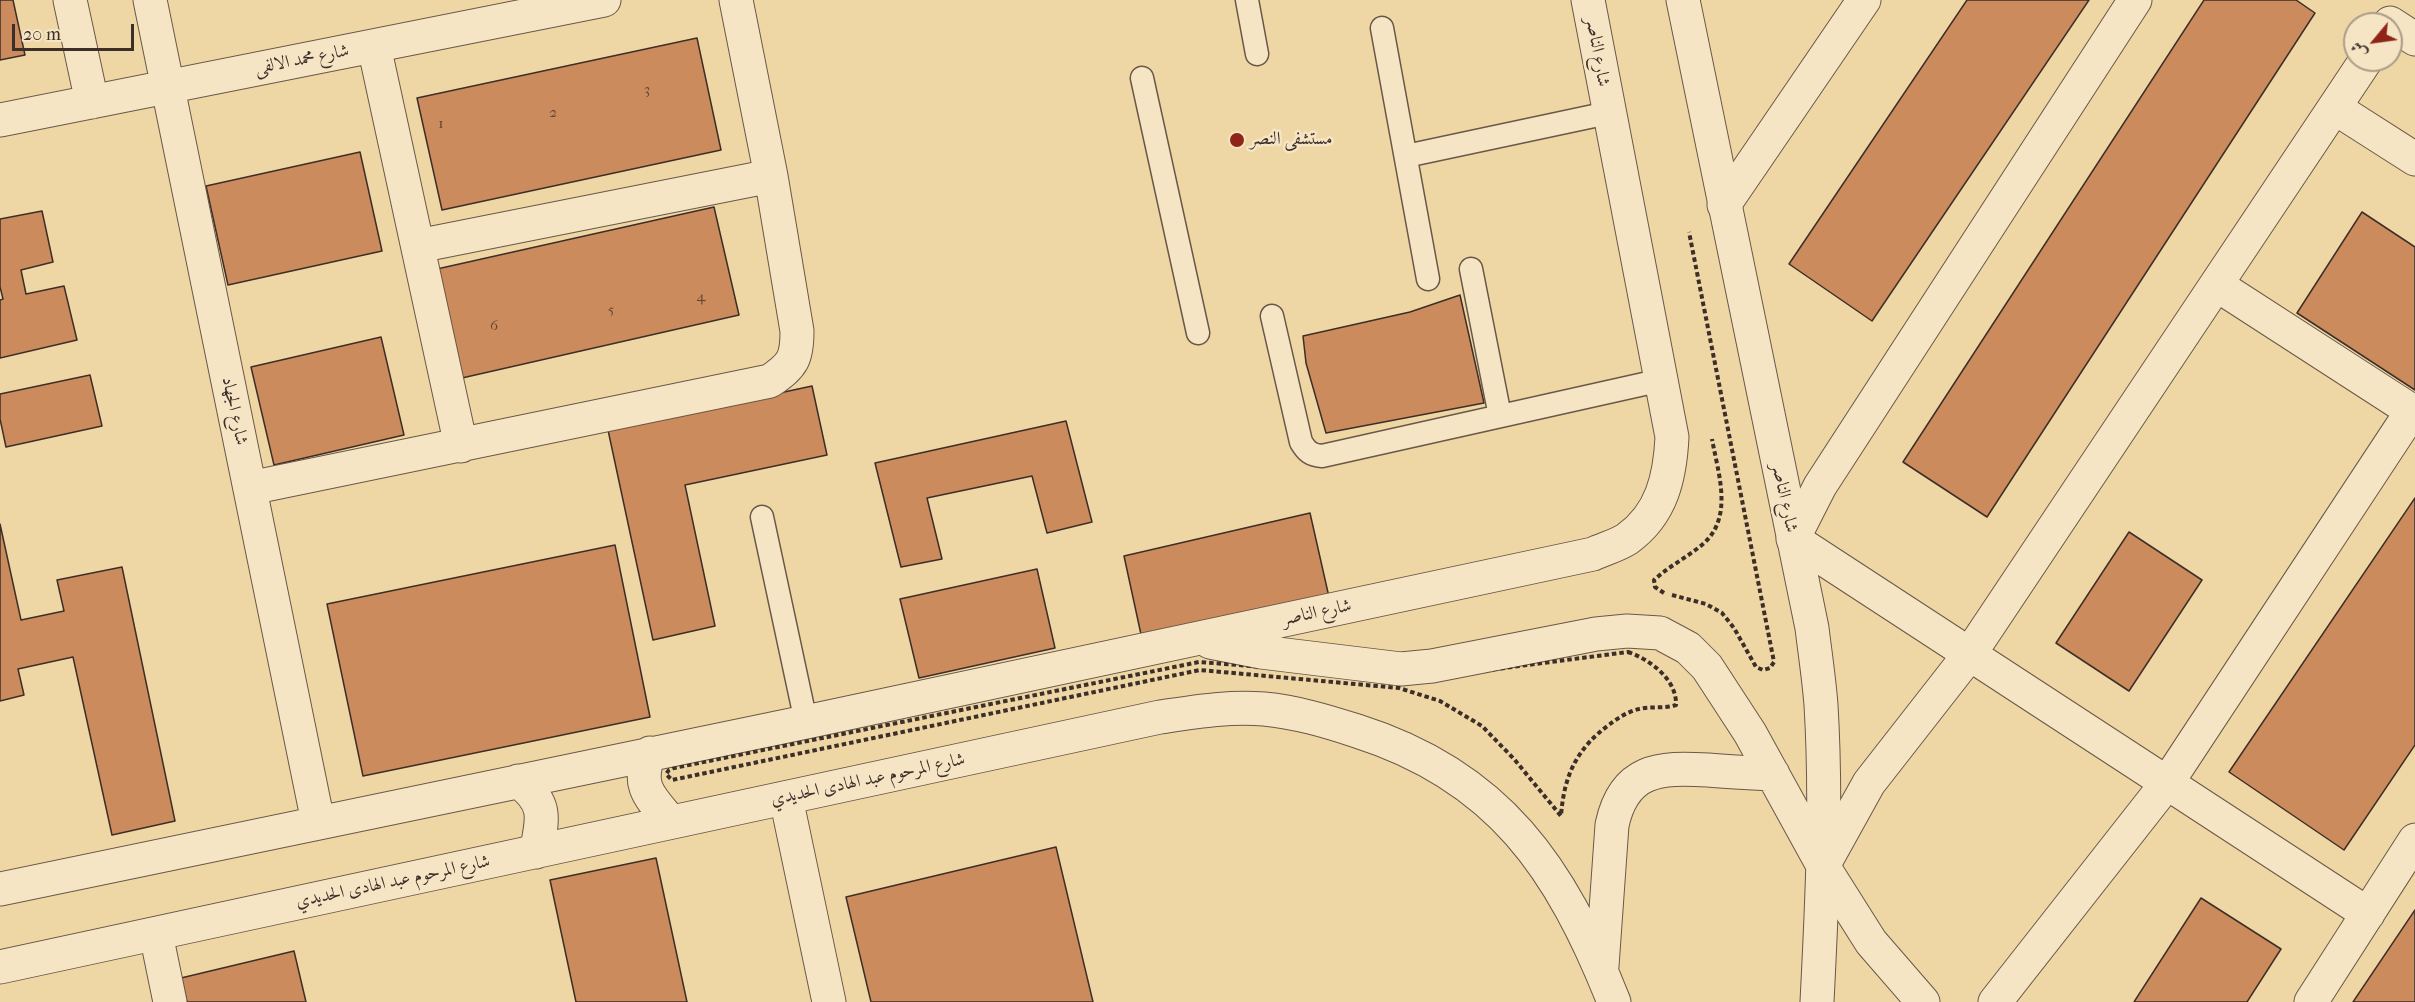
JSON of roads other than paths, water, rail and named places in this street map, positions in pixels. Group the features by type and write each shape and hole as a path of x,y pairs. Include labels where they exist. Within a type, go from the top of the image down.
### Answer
{"street":[{"path":"70,0 92,102"},
{"name":"شارع الجهاد","path":"150,0 318,822"},
{"name":"شارع محمد الالفى","path":"0,120 604,0"},
{"path":"250,488 770,381 788,368 797,352 797,331 771,176 736,0"},
{"name":"شارع الناصر","path":"1196,639 1593,554 1626,539 1647,520 1664,494 1671,468 1672,437 1588,0"},
{"name":"شارع الناصر","path":"1683,0 1812,628 1821,704 1823,866 1817,1002"},
{"path":"1724,205 1864,0"},
{"path":"2135,0 1820,486 1793,539 2368,914"},
{"path":"374,46 461,446"},
{"path":"1823,866 1869,783 1969,655 2358,72"},
{"path":"2335,108 2415,159"},
{"path":"418,246 771,176"},
{"path":"1995,1002 2167,783 2414,412 2217,285"},
{"path":"0,889 1196,639 1261,652 1401,669 1432,666 1596,634 1627,631 1660,633 1688,648 1707,667 1750,733 1823,866 1872,942 1923,1002"},
{"name":"شارع المرحوم عبد الهادى الحديدي","path":"0,967 1160,717 1217,710 1263,709 1316,718 1387,740 1429,760 1477,791 1521,834 1556,881 1585,934 1614,1002"},
{"path":"650,753 644,765 643,780 647,794 671,822"},
{"path":"1602,971 1612,825 1616,807 1625,791 1638,779 1654,771 1672,768 1773,774"},
{"path":"518,781 536,797 541,808 542,820 536,852"},
{"path":"786,798 829,1002"},
{"path":"2311,1002 2415,840"},
{"path":"156,933 170,1002"}],"lane":[{"path":"1247,0 1257,54"},
{"path":"1382,28 1428,279"},
{"path":"1142,78 1198,333"},
{"path":"1406,156 1608,113"},
{"path":"1471,269 1500,416"},
{"path":"1272,316 1301,442 1310,453 1322,456 1662,380"},
{"path":"762,517 807,722"}],"place":[{"name":"مستشفى النصر","path":"1237,140"}]}
